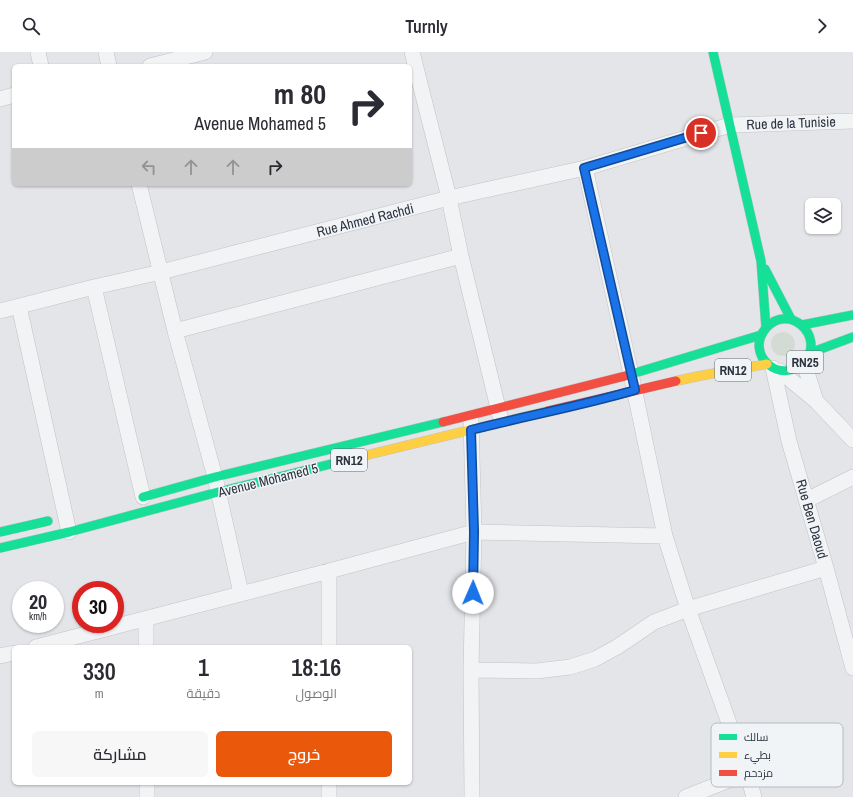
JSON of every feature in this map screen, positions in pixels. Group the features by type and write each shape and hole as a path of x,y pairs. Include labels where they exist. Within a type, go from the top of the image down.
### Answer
{"main road":[{"name":"RN25","path":"713,52 761,261 763,332 759,343 763,358 774,368 793,370 807,358 853,337"},
{"name":"RN25","path":"761,261 792,319"},
{"path":"763,332 773,322 782,319 792,319 802,325 853,315"},
{"name":"RN25","path":"802,325 808,333 811,342 807,358"},
{"name":"Avenue Mohamed 5","path":"140,498 215,477 471,415 631,374 697,355 763,332"},
{"name":"Avenue Mohamed 5","path":"0,548 69,532 218,492 635,390 699,376 774,368"},
{"path":"0,532 69,516"}],"street":[{"path":"38,52 41,64"},
{"path":"106,52 109,64"},
{"path":"412,52 449,198 461,256 502,422"},
{"path":"161,64 201,57"},
{"path":"0,99 12,96"},
{"name":"Rue de la Tunisie","path":"730,125 853,121"},
{"name":"Rue Ahmed Rachdi","path":"0,311 161,272 449,198 584,168 730,125"},
{"path":"584,168 635,390 665,536 688,609 729,723"},
{"path":"140,186 175,331 215,477 241,593"},
{"path":"175,331 461,256"},
{"path":"94,287 140,498"},
{"path":"19,306 69,516 69,532"},
{"path":"807,358 816,401"},
{"path":"774,368 816,401 853,440"},
{"name":"Rue Ben Daoud","path":"774,368 789,441 807,500 853,668"},
{"path":"471,415 474,532 471,670 472,797"},
{"path":"807,500 853,477"},
{"path":"44,645 474,532 665,536"},
{"path":"471,670 538,671 570,666 595,658 618,647 654,622 688,609 826,568"},
{"path":"329,571 329,645"},
{"path":"146,619 146,645"},
{"path":"0,656 12,653"},
{"path":"147,785 147,797"},
{"path":"329,785 329,797"},
{"path":"686,797 711,787"},
{"path":"751,787 754,797"}],"shaded area":[{"path":"783,332 792,335 795,344 792,353 783,356 774,353 771,344 774,335"}],"traffic: fast":[{"path":"713,52 761,261 766,328 760,338 759,348 762,358 769,365 777,369 787,371 797,367 806,359 810,350 811,341 807,332 801,325 794,320 784,319 775,321 766,328"},
{"path":"765,269 791,319"},
{"path":"802,325 853,315"},
{"path":"625,376 761,335"},
{"path":"810,353 853,337"},
{"path":"143,497 215,477 443,422"},
{"path":"0,548 69,532 218,492 359,457"},
{"path":"0,532 48,521"}],"traffic: slow":[{"path":"676,381 767,364"},
{"path":"359,457 548,411"}],"traffic: jam":[{"path":"443,422 625,376"},
{"path":"548,411 676,381"}],"route":[{"path":"473,593 474,532 471,430 635,390 584,168 701,133"}]}
